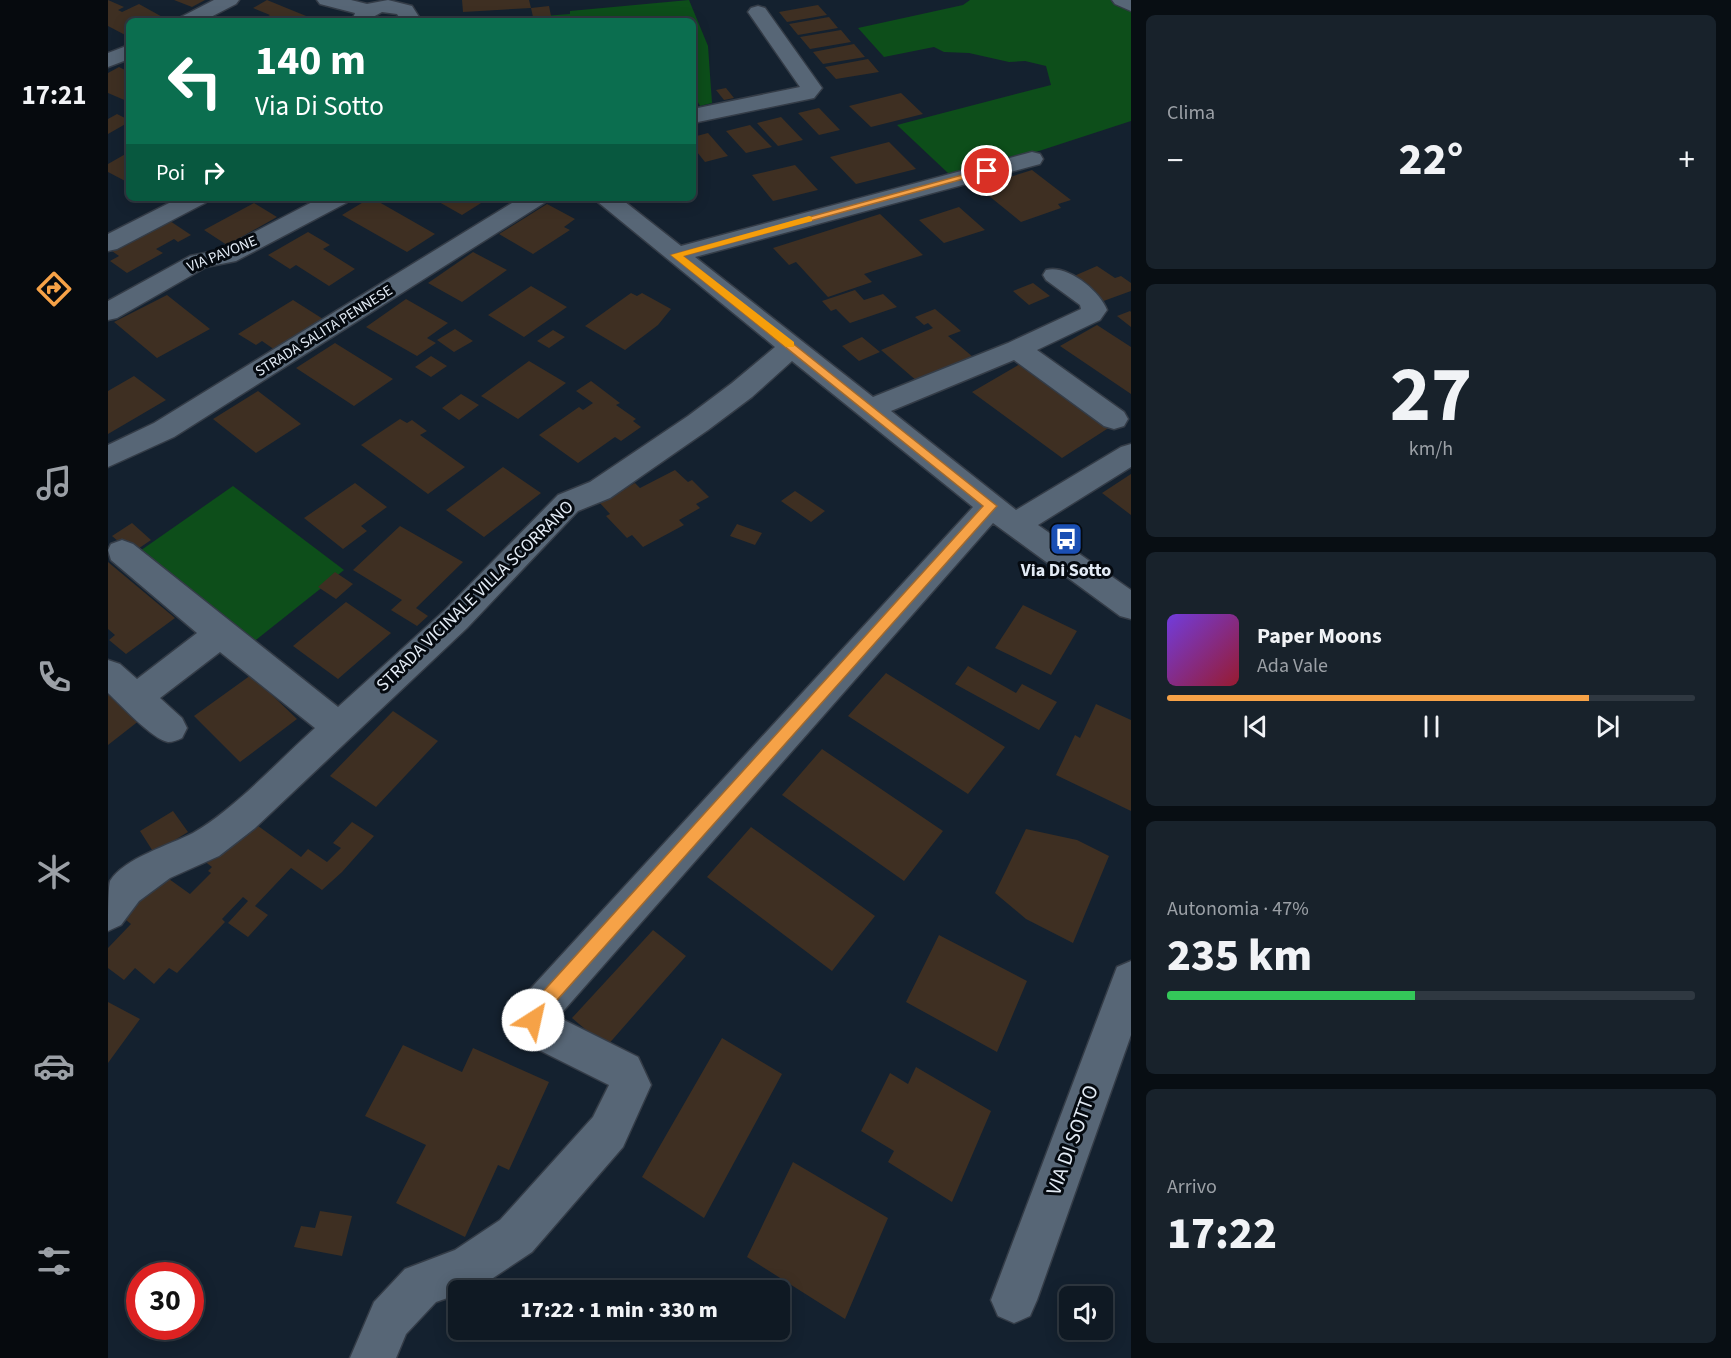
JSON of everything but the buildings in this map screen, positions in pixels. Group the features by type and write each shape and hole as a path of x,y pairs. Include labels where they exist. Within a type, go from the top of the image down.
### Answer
{"street":[{"path":"194,18 229,0"},
{"path":"327,0 365,16 380,6 404,10"},
{"path":"1122,0 1131,5"},
{"path":"696,115 806,93 812,88 758,12"},
{"path":"108,61 126,52"},
{"path":"676,255 1032,159"},
{"path":"108,244 191,201"},
{"name":"VIA PAVONE","path":"108,312 199,261 226,255 332,201"},
{"name":"STRADA SALITA PENNESE","path":"108,457 164,430 531,201"},
{"path":"609,201 1003,515 1131,607"},
{"path":"871,409 1017,349 1091,314 1094,310 1091,301 1055,275"},
{"name":"STRADA VICINALE VILLA SCORRANO","path":"108,913 126,889 157,866 206,844 242,816 456,619 568,503 600,490 698,423 742,390 792,346"},
{"path":"1017,349 1114,419"},
{"path":"373,1358 390,1318 422,1285 468,1268 516,1236 608,1132 630,1085 624,1071 545,1032 533,1020 536,1012 1003,515 1131,454"},
{"path":"122,552 338,728"},
{"path":"136,698 212,639 227,639"},
{"path":"108,673 170,728"},
{"name":"VIA DI SOTTO","path":"1014,1300 1131,980"}],"green space":[{"path":"689,0 708,46 712,103 700,106 696,99 696,18 531,18 570,14 570,11"},
{"path":"970,0 1113,0 1131,12 1131,121 1039,151 949,174 897,125 1051,85 1046,66 1025,61 1009,62 969,53 944,52 934,47 884,57 858,28 963,5"},
{"path":"233,486 344,570 251,644 137,553"}],"slow traffic":[{"path":"790,345 676,255 809,219"}],"place":[{"name":"Via Di Sotto","path":"1066,539"}],"route":[{"path":"533,1020 536,1012 991,506 676,255 987,171"}]}
